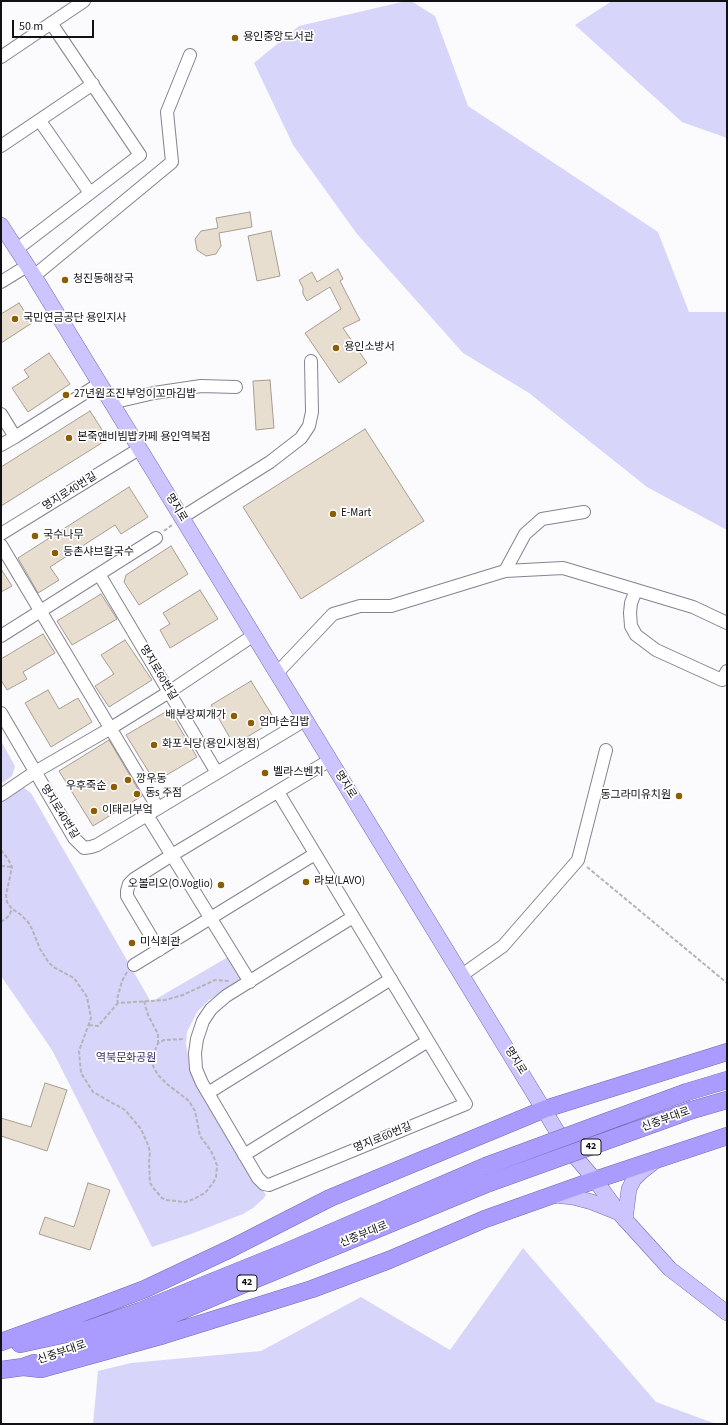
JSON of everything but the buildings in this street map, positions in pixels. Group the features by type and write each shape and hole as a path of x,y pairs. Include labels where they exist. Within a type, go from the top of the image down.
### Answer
{"highway":[{"path":"1,1342 145,1289 232,1248 330,1198 545,1109 727,1052"},
{"name":"신중부대로","path":"1,1349 89,1329 140,1311 293,1249 486,1166 687,1092 727,1080"},
{"name":"신중부대로","path":"1,1370 23,1366 160,1320 489,1183 692,1110 727,1100"},
{"path":"23,1366 42,1369 164,1335 312,1289 389,1260 485,1219 595,1180 727,1136"}],"main road":[{"name":"명지로","path":"1,225 545,1109 566,1146 595,1180 623,1217 670,1269 727,1313"},
{"path":"553,1195 573,1197 592,1202 604,1206 623,1217 629,1189 634,1180 640,1173 657,1160"}],"street":[{"path":"1,58 84,1"},
{"path":"17,249 140,155 51,23"},
{"path":"1,282 30,271 172,162 167,112 190,55"},
{"path":"1,146 93,84"},
{"path":"40,120 90,193"},
{"path":"181,518 270,462 302,438 309,426 312,412 311,362"},
{"path":"1,446 100,384"},
{"path":"111,403 154,393 201,386 236,387"},
{"path":"1,414 15,437"},
{"name":"명지로40번길","path":"1,534 139,449"},
{"path":"505,571 525,534 542,518 584,512"},
{"path":"1,636 156,538"},
{"path":"1,545 158,808"},
{"path":"277,673 333,614 360,606 391,606 505,571 563,568 693,607 727,623"},
{"name":"명지로60번길","path":"98,574 217,773"},
{"path":"636,590 630,613 631,626 636,635 656,650 722,680 727,671"},
{"path":"1,795 35,772 169,692 254,635"},
{"name":"명지로40번길","path":"1,712 74,838 84,848 97,845 147,815"},
{"path":"250,982 147,815 305,720"},
{"path":"462,974 503,946 578,860 606,750"},
{"path":"159,950 127,896 129,884 134,879 172,855 330,760"},
{"name":"명지로60번길","path":"278,792 466,1104 268,1185 264,1184 258,1178 202,1083 196,1069 195,1053 197,1039 203,1021 211,1009 226,996 353,917"},
{"path":"134,965 316,854"},
{"path":"208,1093 391,979"},
{"path":"244,1155 428,1041"}],"path":[{"path":"156,538 181,518"},
{"path":"1,850 12,867 6,895 7,902 12,909 28,922 40,949 54,968 74,978 87,997 91,1018 79,1051 81,1073 86,1083 92,1092 125,1110 141,1129 150,1152 148,1162 150,1183 155,1190 162,1198 166,1200 185,1202 204,1193 213,1183 216,1177 217,1165 211,1151 200,1136 195,1111 189,1101 167,1084 158,1075 153,1066 154,1052 158,1042 158,1034 148,1016 144,1001"},
{"path":"578,860 727,983"},
{"path":"1,866 12,867"},
{"path":"1,922 9,916 12,909"},
{"path":"118,1003 117,999 122,981 127,971 134,965"},
{"path":"89,1025 98,1026 118,1003 165,1000 183,995 215,980 229,981"},
{"path":"158,1042 164,1040 197,1039"}],"green space":[{"path":"411,1 435,16 468,106 658,232 689,312 727,312 727,530 647,487 529,393 463,353 357,234 293,145 254,63 299,26"},
{"path":"612,1 727,1 727,138 682,122 575,25"},
{"path":"1,741 15,766 12,776 1,784"},
{"name":"역북문화공원","path":"24,788 31,793 151,1002 228,957 244,979 209,1000 197,1012 187,1032 186,1044 189,1061 196,1078 266,1195 253,1208 243,1214 152,1247 52,1050 1,976 1,801"},
{"path":"523,1248 656,1402 716,1424 93,1424 98,1371 131,1363 261,1351 361,1297 450,1350"}],"place":[{"name":"용인중앙도서관","path":"235,38"},
{"name":"청진동해장국","path":"65,280"},
{"name":"국민연금공단 용인지사","path":"15,319"},
{"name":"용인소방서","path":"336,348"},
{"name":"27년원조진부엉이꼬마김밥","path":"66,395"},
{"name":"본죽앤비빔밥카페 용인역북점","path":"69,438"},
{"name":"E-Mart","path":"333,514"},
{"name":"국수나무","path":"35,536"},
{"name":"등촌샤브칼국수","path":"55,553"},
{"name":"배부장찌개가","path":"234,716"},
{"name":"엄마손김밥","path":"251,723"},
{"name":"화포식당(용인시청점)","path":"154,745"},
{"name":"벨라스벤치","path":"265,773"},
{"name":"깡우동","path":"128,780"},
{"name":"우후죽순","path":"114,787"},
{"name":"동s 주점","path":"137,794"},
{"name":"동그라미유치원","path":"679,796"},
{"name":"이태리부엌","path":"94,811"},
{"name":"라보(LAVO)","path":"306,882"},
{"name":"오볼리오(O.Voglio)","path":"221,885"},
{"name":"미식회관","path":"132,943"}]}
